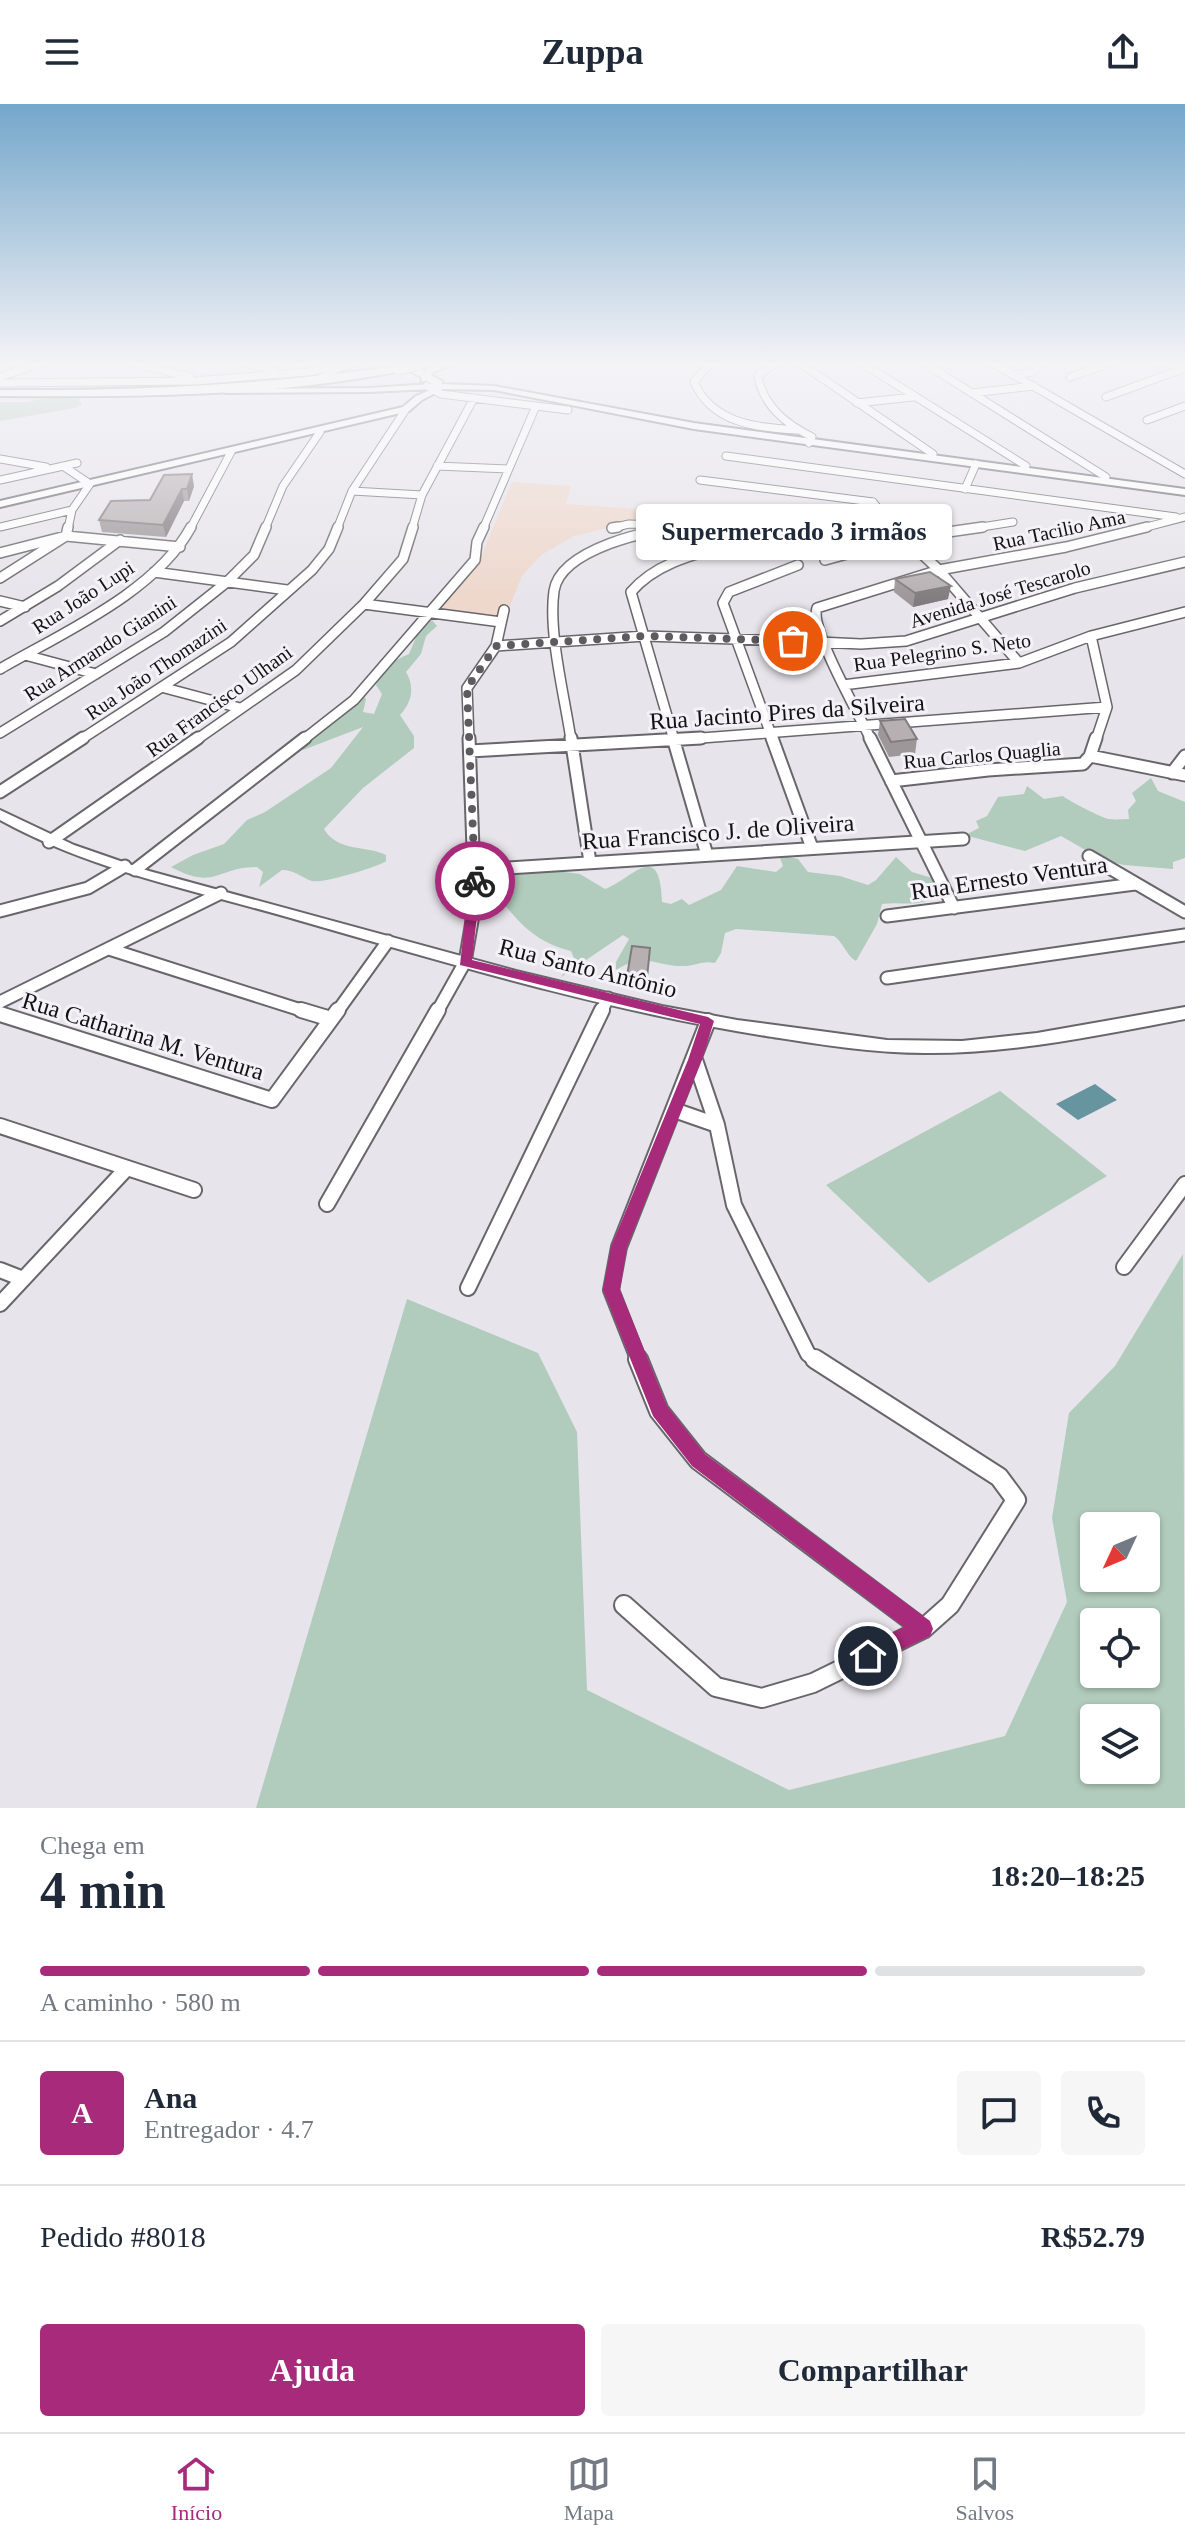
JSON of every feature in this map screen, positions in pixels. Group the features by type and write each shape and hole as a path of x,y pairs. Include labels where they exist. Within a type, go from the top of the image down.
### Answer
{"main road":[{"path":"0,504 273,443"},
{"path":"822,443 1185,489"},
{"path":"831,443 1006,460 1026,466 1185,489"},
{"name":"Rua Santo Antônio","path":"0,814 49,842 130,868 465,962 708,1021 888,1046 972,1045 1056,1036 1185,1013"}],"street":[{"name":"Rua Armando Gianini","path":"0,733 164,632 227,582 254,555 283,486 313,443"},
{"name":"Rua João Thomazini","path":"0,792 165,688 231,642 312,570 329,549 352,491 384,443"},
{"name":"Rua Francisco Ulhani","path":"49,842 296,670 364,604 403,559 422,495 450,443"},
{"path":"0,911 88,888 130,868 354,700 475,560 477,542 520,443"},
{"path":"909,443 918,449"},
{"path":"980,443 1006,460"},
{"path":"1051,443 1106,477"},
{"path":"1131,443 1185,474"},
{"name":"Rua João Lupi","path":"0,669 96,614 154,572 180,547 231,452"},
{"path":"726,456 1184,518"},
{"path":"0,459 53,468"},
{"path":"0,480 77,463"},
{"path":"965,489 976,464"},
{"path":"0,578 66,536 72,510 90,484 63,466"},
{"path":"437,466 508,469"},
{"path":"873,502 888,478"},
{"path":"700,480 873,502 888,522 939,570 1019,663"},
{"path":"352,491 422,495"},
{"path":"0,527 72,510"},
{"name":"Rua Tacilio Ama","path":"823,642 814,616 817,608 939,570 1066,547 1184,518"},
{"path":"612,528 629,524 679,527 716,525 781,531 888,522"},
{"path":"825,560 906,538 1013,522"},
{"path":"590,862 556,641 554,589 566,569 585,555 613,542 679,527"},
{"path":"0,553 66,536 180,547"},
{"path":"0,621 120,540"},
{"path":"707,855 631,592 638,580 657,569 746,540"},
{"name":"Avenida José Tescarolo","path":"496,646 645,636 861,644 906,641 1075,588 1185,562"},
{"path":"798,565 729,592 723,603 733,639 812,848"},
{"path":"154,572 287,590"},
{"path":"0,601 25,607"},
{"path":"364,604 501,622"},
{"path":"327,1204 465,962 475,903 467,688 496,646 504,610"},
{"path":"1107,707 1091,636 1185,612"},
{"name":"Rua Pelegrino S. Neto","path":"843,685 1019,663 1091,636"},
{"path":"823,642 954,908"},
{"path":"25,655 96,674"},
{"path":"165,688 240,708"},
{"name":"Rua Jacinto Pires da Silveira","path":"470,751 865,727 1107,707"},
{"name":"Rua Carlos Quaglia","path":"891,781 988,770 1083,764 1090,756 1107,707"},
{"path":"1090,756 1185,775"},
{"path":"1172,773 1185,756"},
{"name":"Rua Francisco J. de Oliveira","path":"475,870 963,839"},
{"path":"1089,856 1185,912"},
{"name":"Rua Ernesto Ventura","path":"887,916 1135,884"},
{"path":"0,1002 221,893"},
{"path":"887,978 1185,935"},
{"path":"109,949 331,1019 388,941"},
{"path":"468,1288 608,998"},
{"name":"Rua Catharina M. Ventura","path":"0,1014 272,1100 331,1019"},
{"path":"708,1021 619,1247 611,1290 659,1411 698,1460 923,1629"},
{"path":"624,1605 716,1687 762,1698 813,1683 923,1629 950,1605 1016,1500 1008,1486 808,1354 734,1205 717,1125 695,1060"},
{"path":"674,1110 717,1125"},
{"path":"0,1126 194,1190"},
{"path":"0,1304 127,1168"},
{"path":"1124,1267 1185,1184"},
{"path":"0,1270 23,1279"}],"shaded area":[{"path":"512,482 571,486 566,504 710,514 706,522 628,523 574,536 541,555 522,576 509,608 501,608 497,617 437,610 478,564"}],"green space":[{"path":"432,620 437,626 426,636 421,654 406,672 411,683 411,694 400,715 414,736 414,748 363,788 324,829 344,845 386,855 386,861 318,881 282,870 259,887 263,872 257,867 207,878 171,867 224,844 247,820 265,812 331,768 363,727 303,750 303,747 363,695 366,699 363,712 374,714 382,694 376,685 381,674 393,662 409,654 419,630"},
{"path":"1151,778 1158,791 1185,802 1185,858 1173,862 1173,869 1103,860 1061,836 1025,851 968,836 979,828 976,821 987,816 998,797 1024,794 1027,786 1044,799 1063,796 1106,818 1129,819 1128,810 1136,801 1132,793"},
{"path":"896,857 912,872 939,880 938,894 918,903 882,904 877,924 856,961 834,936 736,929 725,933 721,953 715,963 683,966 642,960 616,970 616,962 629,939 623,935 561,977 574,958 571,951 559,948 531,932 501,900 477,903 468,900 469,894 482,891 501,877 548,870 580,874 605,889 642,868 650,867 656,871 660,882 662,902 671,904 682,899 689,905 721,890 737,866 776,872 783,866 780,858 798,859 808,872 840,876 868,885"},
{"path":"1000,1091 1107,1176 929,1283 826,1185"},
{"path":"1183,1254 1185,1808 256,1808 407,1299 538,1353 577,1432 587,1690 789,1790 1005,1736 1067,1602 1052,1518 1069,1413 1115,1366"}],"water":[{"path":"1095,1084 1117,1100 1078,1120 1056,1104"}],"building":[{"path":"192,474 187,489 182,489 163,525 99,520 111,501 150,500 164,475"},
{"path":"930,572 951,586 915,593 895,579"},
{"path":"783,640 814,641 818,650 787,650"},
{"path":"905,719 917,739 891,742 880,721"},
{"path":"632,946 650,948 647,978 627,976"}],"way so far":[{"path":"475,881 467,688 496,646 645,636 793,641"}],"place":[{"name":"Supermercado 3 irmãos","path":"793,641"}],"route":[{"path":"475,881 475,903 465,962 708,1021 619,1247 611,1290 659,1411 698,1460 923,1629 868,1656"}]}
